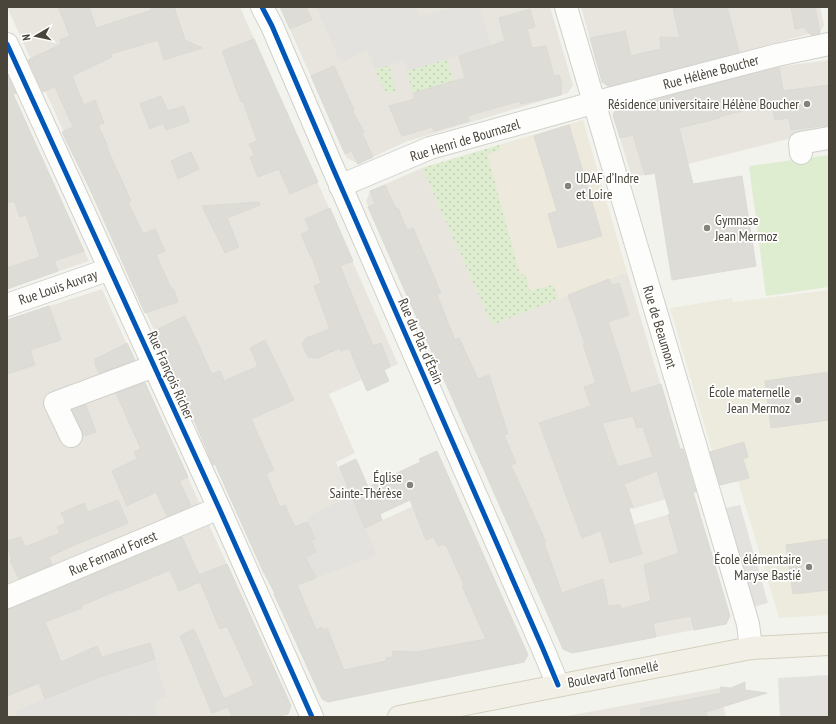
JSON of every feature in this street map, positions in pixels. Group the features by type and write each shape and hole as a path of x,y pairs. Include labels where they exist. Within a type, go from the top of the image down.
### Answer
{"main road":[{"name":"Boulevard Tonnellé","path":"398,717 751,648 829,644"}],"street":[{"name":"Rue du Plat d'Étain","path":"262,7 272,26 340,186 558,685"},
{"name":"Rue de Beaumont","path":"566,7 593,103 748,624 751,648"},
{"name":"Rue François Richer","path":"7,44 219,508 312,717"},
{"name":"Rue Hélène Boucher","path":"593,103 777,55 829,44"},
{"name":"Rue Henri de Bournazel","path":"340,186 430,148 593,103"},
{"path":"801,153 800,143 829,138"},
{"name":"Rue Louis Auvray","path":"7,305 110,269"},
{"name":"Rue François Richer","path":"71,436 55,403 154,366"},
{"name":"Rue Fernand Forest","path":"7,597 219,508"}],"shaded area":[{"path":"7,7 240,7 398,364 329,394 355,453 336,462 365,528 453,488 528,655 524,662 328,702 322,699"},
{"path":"280,7 550,7 573,85 568,93 405,142 358,164 347,158"},
{"path":"316,7 416,7 420,17 451,7 480,7 491,46 407,71 404,61 375,69 367,49 341,63"},
{"path":"581,7 820,7 824,25 821,31 609,87 602,82"},
{"path":"829,60 829,136 792,138 632,178 613,115 616,109 777,67"},
{"path":"583,120 627,272 492,325 422,168"},
{"path":"422,168 492,325 627,272 692,491 633,509 595,405 539,424 582,538 601,532 609,560 632,525 697,506 730,616 726,624 572,653 563,649 366,201 370,191"},
{"path":"9,190 20,217 61,200 89,261 7,289 7,191"},
{"path":"102,289 137,367 47,394 43,399 46,408 65,410 142,376 200,504 7,584 7,320"},
{"path":"829,290 829,615 779,618 738,481 722,485 670,308 732,298 733,302"},
{"path":"351,496 377,555 316,578 305,557 316,552 311,540 315,539 307,522 311,515"},
{"path":"740,505 768,603 753,607 726,508"},
{"path":"209,525 291,705 289,712 276,717 7,717 7,610"},
{"path":"155,660 167,697 154,701 157,717 137,717 132,714 126,717 17,717 16,711 51,696 55,676 63,692 102,676"},
{"path":"829,675 829,717 780,717 778,678"},
{"path":"720,688 726,717 561,717"}],"green space":[{"path":"447,59 453,81 413,93 407,71"},
{"path":"389,65 396,92 386,94 375,69"},
{"path":"499,145 501,150 487,154 520,275 525,274 530,291 553,285 558,299 492,325 422,168"},
{"path":"829,155 829,287 766,296 749,166"}],"building":[{"path":"58,7 89,7 96,28 152,10 151,7 174,7 185,40 202,48 164,60 158,40 111,54 112,57 72,76 84,105 95,100 104,123 98,125 131,201 128,202 143,234 155,229 165,251 156,255 171,288 174,290 178,302 145,313 90,189 62,132 73,127 55,87 43,92 28,60 61,44 60,40 70,36"},
{"path":"280,7 306,7 312,20 290,29"},
{"path":"683,7 727,7 739,52 608,86 602,82 590,38 625,31 631,56 661,49 660,37 680,38 673,9"},
{"path":"791,7 815,7 820,33 811,35 804,27 795,29"},
{"path":"530,9 535,27 527,29 532,48 546,46 554,76 559,75 562,84 561,95 521,104 520,101 467,116 469,121 434,131 432,127 402,136 389,106 414,99 413,93 465,78 459,56 505,41 499,18"},
{"path":"254,39 318,182 290,194 279,169 258,177 250,157 255,156 249,144 257,141 243,101 241,102 222,51"},
{"path":"334,66 354,110 352,110 364,132 362,133 373,157 358,164 352,151 345,154 311,76"},
{"path":"779,67 783,91 829,85 829,125 791,130 789,118 775,120 772,103 679,128 693,184 742,176 756,266 672,280 655,173 645,175 633,135 620,138 613,115 615,110"},
{"path":"7,74 16,93 13,94 84,251 54,261 58,271 7,289 7,268 40,257 26,215 20,217 14,201 7,203"},
{"path":"161,96 168,111 184,106 189,122 166,130 163,123 150,129 140,104"},
{"name":"UDAF d’Indre et Loire","path":"569,125 602,236 558,248 548,214 557,211 534,136"},
{"path":"191,152 199,169 178,179 171,161"},
{"path":"385,185 396,209 398,208 407,230 413,228 441,293 437,295 455,340 459,338 478,379 489,375 508,434 504,435 516,463 511,465 546,542 544,543 562,593 603,579 608,606 620,605 621,609 651,601 644,565 679,553 668,515 670,514 657,471 624,484 633,507 629,508 642,554 610,563 601,531 582,538 539,423 591,406 584,387 596,383 583,344 585,344 568,295 609,279 612,285 619,283 629,315 608,322 631,393 661,384 680,449 683,449 696,492 693,492 730,616 726,624 694,630 691,616 653,623 656,637 572,653 563,649 368,207 375,204 370,191","holes":["633,416 637,428 643,427 653,457 618,467 602,423"]},
{"path":"259,202 260,205 227,218 239,247 225,253 202,206"},
{"path":"330,208 353,261 340,266 373,346 381,343 390,367 384,370 389,381 367,391 349,348 341,351 340,348 318,358 308,357 302,344 306,338 330,329 314,286 321,283 311,255 301,234 310,230 305,219"},
{"path":"49,306 61,340 30,350 35,365 7,374 7,320"},
{"path":"185,316 212,374 220,371 224,381 258,366 250,348 265,340 294,400 251,419 274,470 266,474 280,507 285,505 295,527 307,522 315,539 311,540 316,552 305,557 316,578 297,585 316,630 322,627 323,630 327,628 344,670 386,661 386,658 393,657 392,651 417,652 486,639 462,586 464,585 446,545 445,546 444,544 438,546 434,537 426,540 410,500 380,514 382,520 365,528 339,467 356,459 368,487 421,462 419,459 437,451 528,655 524,662 328,702 322,699 215,464 213,465 181,389 154,331"},
{"path":"127,343 135,360 99,373 95,365 95,359"},
{"name":"École maternelle Jean Mermoz","path":"829,372 829,420 771,428 765,381"},
{"path":"145,383 188,477 179,481 191,506 167,516 156,492 127,506 112,471 137,459 134,452 141,449 116,393"},
{"path":"86,405 96,432 83,436 72,410"},
{"path":"744,442 748,457 743,459 749,478 720,485 710,452"},
{"path":"118,500 128,523 49,557 52,565 19,579 10,560 12,559 7,547 7,541 21,537 25,547 60,533 57,527 66,523 61,513 84,503 88,512"},
{"path":"182,537 199,575 227,564 291,706 288,714 276,717 232,717 228,707 212,713 180,636 194,629 224,699 254,685 227,626 220,629 200,582 179,591 170,570 119,591 118,590 81,606 82,608 45,622 61,662 97,646 102,657 150,643 155,659 102,676 45,699 39,683 7,696 7,610"},
{"name":"École élémentaire Maryse Bastié","path":"829,539 829,590 793,594 786,545"},
{"path":"745,682 745,690 767,693 706,712 707,717 641,717 640,709 721,693 720,687 731,688"}],"cycle path":[{"path":"262,7 272,26 558,685"},
{"path":"7,44 219,508 312,717"}],"place":[{"name":"Résidence universitaire Hélène Boucher","path":"807,104"},
{"name":"UDAF d’Indre et Loire","path":"568,186"},
{"name":"Gymnase Jean Mermoz","path":"707,228"},
{"name":"École maternelle Jean Mermoz","path":"798,400"},
{"name":"Église Sainte-Thérèse","path":"410,485"},
{"name":"École élémentaire Maryse Bastié","path":"809,567"}]}
